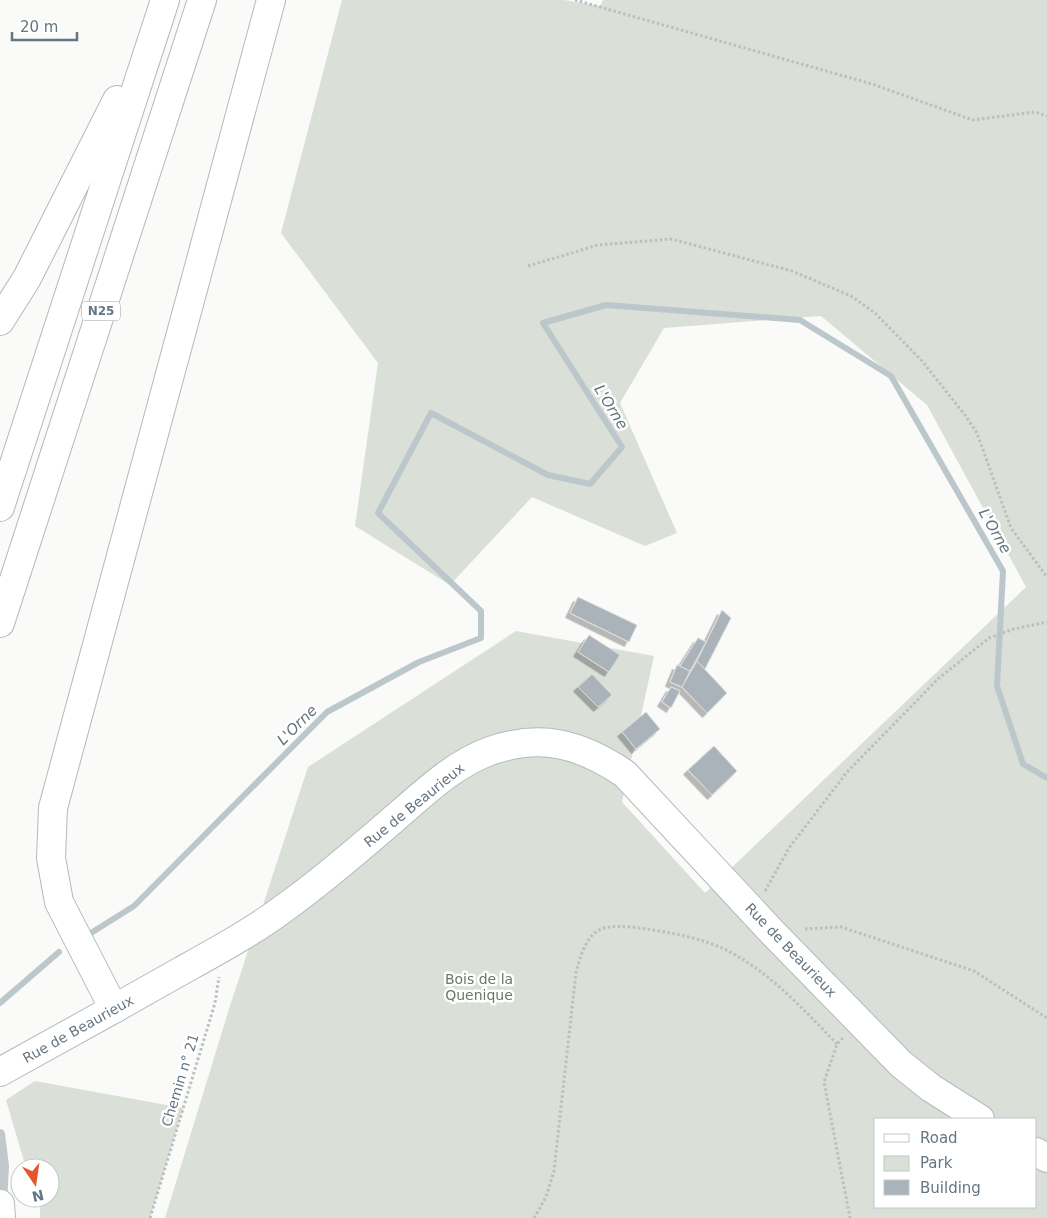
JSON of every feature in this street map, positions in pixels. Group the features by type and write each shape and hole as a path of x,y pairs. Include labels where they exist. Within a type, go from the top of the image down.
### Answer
{"main road":[{"name":"N25","path":"0,623 202,0"},
{"path":"114,1009 59,902 51,858 53,808 271,0"},
{"name":"N25","path":"0,507 162,8"},
{"path":"0,321 27,278 162,8"},
{"name":"Rue de Beaurieux","path":"0,1072 224,947 315,886 435,784 471,759 525,742 571,746 625,774 772,932 901,1064 931,1088 978,1118"}],"lane":[{"path":"0,1134 4,1166 1,1210"}],"path":[{"path":"576,0 872,84 973,120 1035,112 1047,116"},
{"path":"528,266 598,245 671,239 792,271 851,296 875,313 922,361 965,415 977,433 1011,528 1047,576"},
{"path":"753,911 789,848 847,772 939,678 989,638 1014,629 1047,622"},
{"path":"534,1218 546,1197 554,1171 576,972 583,946 594,933 608,926 632,927 674,933 724,949 758,970 796,1002 837,1044"},
{"path":"772,932 841,927 974,972 1047,1018"},
{"name":"Chemin n° 21","path":"150,1218 215,1003 224,947"},
{"path":"850,1218 824,1082 837,1044 860,1022"}],"green space":[{"name":"Bois de la Quenique","path":"342,0 564,0 600,6 603,0 1047,0 1047,1218 165,1218 229,1009 308,767 516,631 654,656 622,802 705,893 1026,587 927,405 821,316 664,328 620,403 677,533 645,546 532,497 450,585 355,526 378,363 281,233"},
{"path":"35,1081 183,1108 150,1218 40,1218 40,1208 60,1208 60,1158 23,1158 6,1100"}],"building":[{"path":"578,597 637,625 629,642 570,613"},
{"path":"722,610 731,618 705,669 697,661"},
{"path":"589,635 620,655 609,672 578,652"},
{"path":"698,638 706,642 690,671 680,666"},
{"path":"697,661 727,693 707,713 682,687"},
{"path":"677,665 690,671 682,687 670,682"},
{"path":"592,674 612,695 598,707 578,687"},
{"path":"671,687 680,691 671,708 662,702"},
{"path":"646,712 660,729 636,749 622,732"},
{"path":"714,746 737,771 712,795 688,770"}],"waterway":[{"name":"L'Orne","path":"91,933 134,906 327,712 419,662 481,638 481,611 378,513 431,413 548,475 590,484 622,447 543,323 606,305 800,320 891,376 1003,571 997,686 1023,764 1047,778"},
{"name":"L'Orne","path":"0,1003 59,952"}]}
